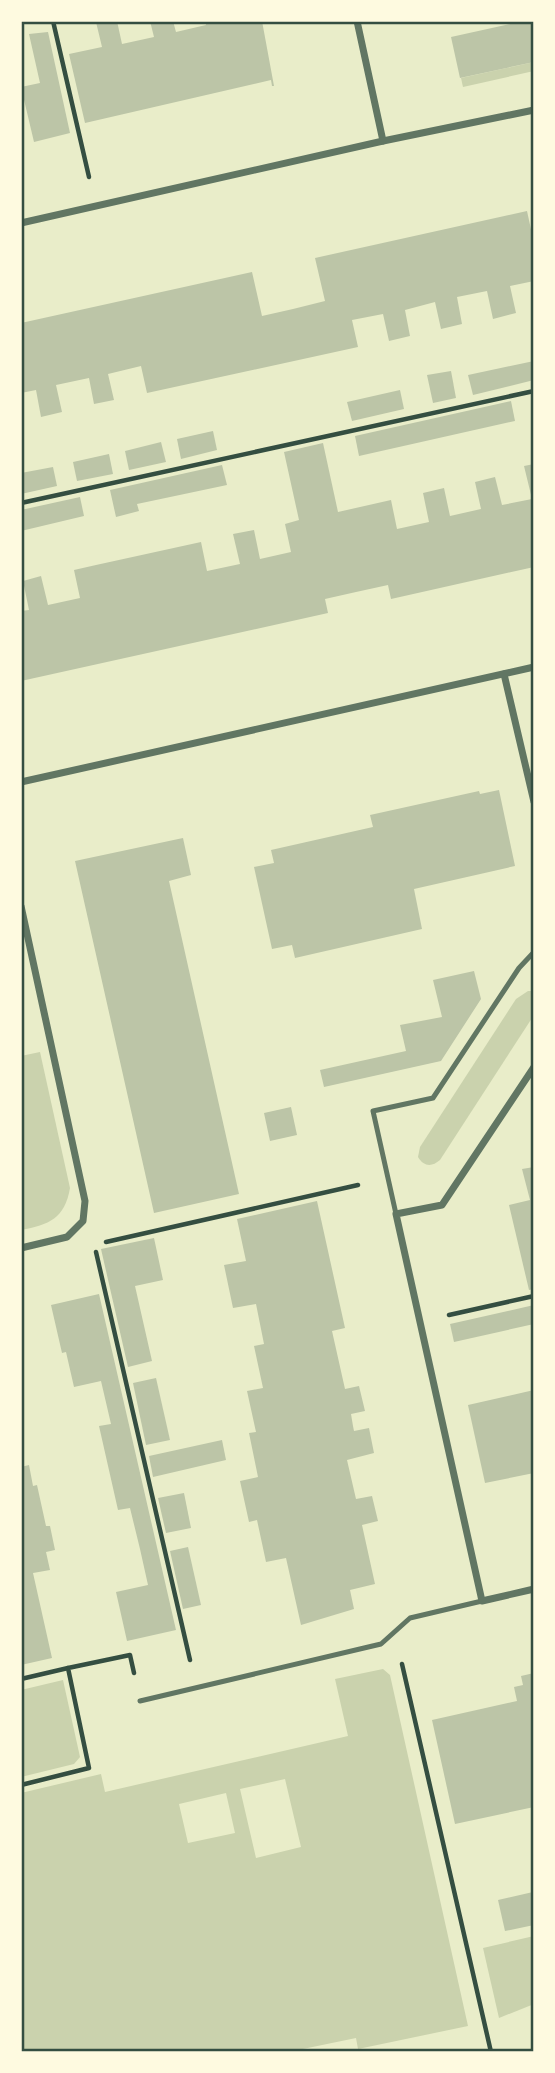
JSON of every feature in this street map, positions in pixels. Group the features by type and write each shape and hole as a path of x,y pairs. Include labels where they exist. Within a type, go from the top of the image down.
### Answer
{"street":[{"path":"356,21 383,141"},
{"path":"21,223 383,141 534,110"},
{"path":"21,782 534,667"},
{"path":"504,674 534,802"},
{"path":"21,906 85,1201 83,1221 67,1237 21,1248"},
{"path":"534,1068 442,1205 396,1214 482,1601 534,1589"}],"lane":[{"path":"396,1214 373,1111 433,1097 519,968 534,952"},
{"path":"140,1701 381,1644 410,1618 482,1601"}],"path":[{"path":"53,21 96,206"},
{"path":"21,503 534,391"},
{"path":"196,1688 94,1244 388,1178"},
{"path":"420,1322 534,1296"},
{"path":"394,1632 492,2052"},
{"path":"21,1679 130,1655 140,1701"},
{"path":"21,1785 89,1768 68,1668"}],"green space":[{"path":"534,62 534,71 463,87 461,78"},
{"path":"528,991 534,991 534,1015 440,1160 431,1165 423,1163 418,1157 420,1147 516,999"},
{"path":"40,1052 70,1188 60,1213 40,1226 21,1230 21,1056"},
{"path":"383,1669 390,1675 468,2026 358,2049 356,2038 298,2052 21,2052 21,1793 101,1774 105,1792 348,1736 335,1679","holes":["285,1779 301,1847 256,1858 240,1789","226,1793 235,1833 188,1843 179,1804"]},
{"path":"63,1680 80,1757 74,1764 21,1777 21,1690"},
{"path":"534,1936 534,2004 499,2018 483,1948"}],"building":[{"path":"117,21 122,44 154,37 150,21 173,21 176,32 206,25 205,21 262,21 274,86 271,80 85,123 69,54 102,47 96,22"},
{"path":"534,21 534,62 460,78 451,37"},
{"path":"48,32 70,133 34,142 21,87 40,83 29,34"},
{"path":"527,211 534,234 534,281 510,286 516,313 493,319 487,291 457,297 462,324 441,329 435,302 405,310 410,336 389,341 383,314 352,320 358,347 147,393 141,366 108,374 114,400 94,404 89,378 56,385 62,412 41,417 36,390 21,393 21,323 252,272 262,316 325,301 315,258"},
{"path":"534,361 534,380 473,395 468,375"},
{"path":"451,371 456,398 433,403 427,375"},
{"path":"400,390 404,409 352,421 347,402"},
{"path":"511,401 515,421 359,456 355,436"},
{"path":"213,431 217,450 181,459 177,439"},
{"path":"161,442 166,462 129,470 125,451"},
{"path":"323,443 338,512 391,500 397,529 429,522 423,493 444,488 450,516 481,509 475,482 495,477 502,505 532,499 524,466 534,464 534,567 391,599 388,585 356,592 325,599 328,613 21,681 21,611 29,610 23,581 41,576 48,605 80,598 74,570 201,542 207,571 240,564 233,534 254,530 260,559 291,552 285,524 299,520 284,452"},
{"path":"109,454 113,474 77,481 73,462"},
{"path":"222,465 227,485 137,504 139,511 116,517 110,490"},
{"path":"53,467 57,486 21,494 21,473"},
{"path":"80,497 84,516 21,531 21,510"},
{"path":"499,790 515,866 414,889 422,929 295,958 292,945 272,949 254,867 274,863 271,850 373,827 370,815 479,791 480,794"},
{"path":"183,838 191,875 169,881 239,1194 154,1213 75,861"},
{"path":"474,971 481,999 441,1061 324,1087 320,1070 406,1051 400,1025 442,1017 433,980"},
{"path":"291,1107 297,1135 270,1141 264,1113"},
{"path":"534,1167 534,1289 529,1290 509,1205 530,1200 522,1169"},
{"path":"317,1201 345,1328 332,1331 345,1389 359,1386 365,1411 351,1414 354,1431 369,1428 374,1453 347,1460 356,1499 372,1496 378,1521 362,1525 375,1584 350,1590 354,1609 301,1625 286,1558 266,1562 257,1520 249,1522 240,1481 258,1477 249,1433 256,1432 247,1391 263,1388 254,1346 264,1344 256,1304 233,1308 224,1265 246,1261 237,1219"},
{"path":"154,1238 163,1280 135,1286 152,1361 128,1367 101,1249"},
{"path":"99,1294 176,1630 127,1641 116,1592 148,1585 140,1549 130,1508 118,1510 99,1426 111,1424 101,1381 74,1387 66,1352 62,1353 51,1305"},
{"path":"534,1305 534,1324 454,1342 450,1324"},
{"path":"156,1378 170,1440 146,1445 133,1383"},
{"path":"534,1390 534,1473 485,1483 468,1405"},
{"path":"222,1440 226,1460 153,1477 149,1456"},
{"path":"29,1465 33,1486 37,1485 46,1526 50,1526 55,1550 46,1552 50,1570 33,1573 52,1658 21,1665 21,1467"},
{"path":"184,1493 191,1528 166,1533 158,1498"},
{"path":"188,1547 201,1605 183,1609 170,1551"},
{"path":"534,1673 534,1807 455,1824 432,1720 517,1701 514,1687 523,1685 521,1676"},
{"path":"533,1892 534,1925 505,1931 498,1900"}]}
